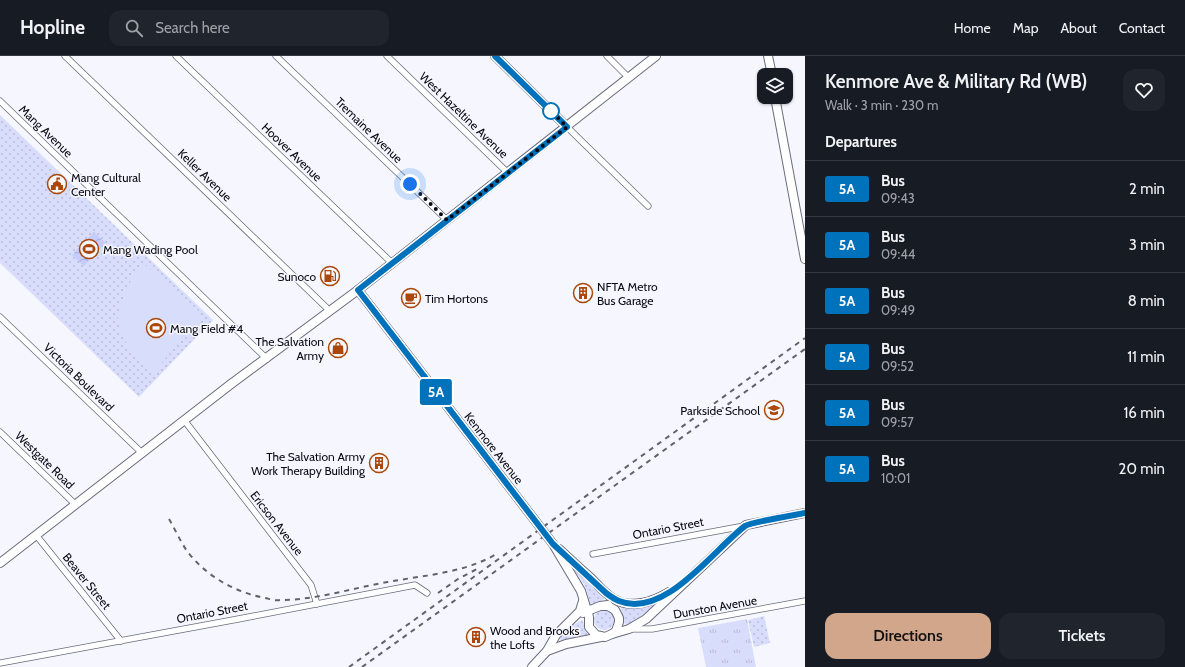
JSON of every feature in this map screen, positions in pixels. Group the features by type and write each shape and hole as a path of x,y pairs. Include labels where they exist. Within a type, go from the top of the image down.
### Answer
{"street":[{"name":"Keller Avenue","path":"65,56 330,311"},
{"name":"Hoover Avenue","path":"176,56 392,263"},
{"name":"Tremaine Avenue","path":"276,56 447,220"},
{"name":"West Hazeltine Avenue","path":"387,56 508,173"},
{"path":"495,56 648,206"},
{"path":"607,56 629,78"},
{"path":"1,559 36,535 184,420 358,290 656,56"},
{"path":"768,56 771,68"},
{"name":"Mang Avenue","path":"0,101 267,358"},
{"path":"776,104 805,258"},
{"name":"Kenmore Avenue","path":"358,290 553,544 578,584 581,591 585,613 556,635 547,651 532,667"},
{"name":"Victoria Boulevard","path":"0,317 142,453"},
{"name":"Ericson Avenue","path":"184,420 311,585 317,604"},
{"name":"Westgate Road","path":"0,432 75,504"},
{"name":"Ontario Street","path":"593,554 805,513"},
{"path":"689,578 662,597 650,602 635,604 612,604 585,613 589,627 592,631 605,637 629,629 646,619 746,525"},
{"name":"Beaver Street","path":"36,535 121,641"},
{"name":"Kenmore Avenue","path":"553,544 606,594 612,604"},
{"name":"Ontario Street","path":"0,663 415,585 426,593"},
{"name":"Dunston Avenue","path":"629,629 652,629 805,601"},
{"path":"612,604 619,622 618,627 612,634"},
{"name":"Kenmore Avenue","path":"547,651 566,644 601,636"}],"green space":[{"path":"0,115 213,320 139,397 0,263"},
{"name":"Mang Field #4","path":"143,263 199,311 200,318 153,373 135,356 130,349 122,334 118,318 123,300 132,278"},
{"path":"570,565 594,585 602,594 604,599 590,607 588,604 586,588"},
{"path":"659,602 634,622 627,625 624,623 621,610 622,607 644,607"},
{"path":"600,610 608,610 614,616 614,624 608,630 600,630 594,624 594,616"},
{"path":"764,616 770,643 754,647 748,620"},
{"path":"747,619 756,667 706,667 698,628"},
{"path":"582,620 589,633 588,636 562,641 560,639 566,631"}],"water":[{"name":"Mang Wading Pool","path":"94,232 105,243 84,266 72,255"}],"railway":[{"path":"349,667 805,338"},
{"path":"362,667 805,349"},
{"path":"169,519 187,551 212,575 242,592 274,600 321,596 375,584 445,572 473,565 498,553"},
{"path":"438,593 458,579 477,569"}],"bus line":[{"name":"5A","path":"495,56 567,127 358,290 553,544 613,599 620,602 635,604 650,602 662,597 689,578 746,525 805,513"}],"place":[{"name":"Mang Cultural Center","path":"57,184"},
{"name":"Mang Wading Pool","path":"89,249"},
{"name":"Sunoco","path":"330,276"},
{"name":"NFTA Metro Bus Garage","path":"583,293"},
{"name":"Tim Hortons","path":"411,298"},
{"name":"Mang Field #4","path":"156,328"},
{"name":"The Salvation Army","path":"338,348"},
{"name":"Parkside School","path":"774,410"},
{"name":"The Salvation Army Work Therapy Building","path":"379,463"},
{"name":"Wood and Brooks the Lofts","path":"476,637"}],"route":[{"path":"410,184 447,220 567,127 551,111"}]}
